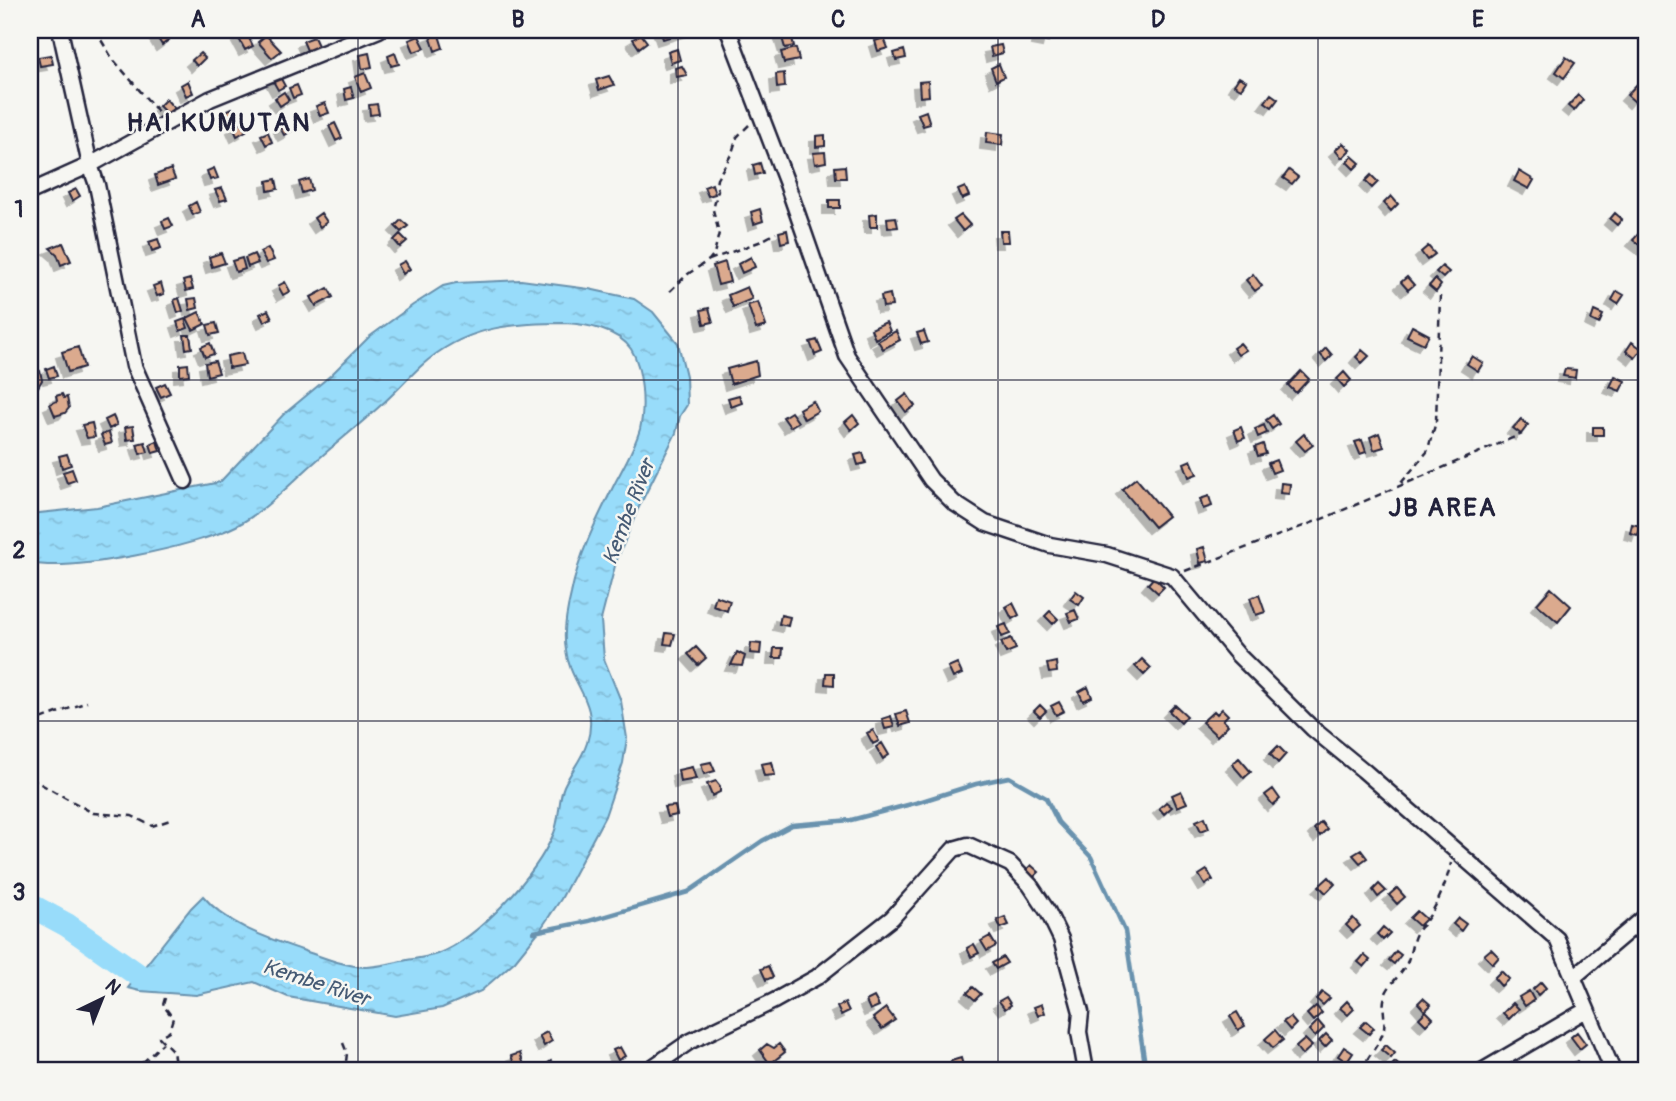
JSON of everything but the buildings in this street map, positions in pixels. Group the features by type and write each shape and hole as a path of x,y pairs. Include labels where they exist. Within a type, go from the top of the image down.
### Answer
{"street":[{"path":"60,30 90,165 97,185 134,366 185,481"},
{"path":"30,192 90,165 211,99 350,36 379,30"},
{"path":"728,30 847,356 931,480 954,503 985,523 1050,545 1107,555 1172,576 1238,656 1312,729 1557,939 1613,1071"},
{"path":"609,1071 647,1071 689,1042 817,977 892,918 954,849 968,845 1010,864 1031,886 1048,912 1061,939 1081,1012 1079,1032 1086,1071"},
{"path":"1574,977 1646,916"},
{"path":"1482,1071 1586,1010"}],"path":[{"path":"95,30 112,58 166,123"},
{"path":"30,88 35,95"},
{"path":"709,260 714,254 719,233 713,210 718,190 717,179 732,153 737,137 760,114"},
{"path":"670,291 688,274 709,260 770,238 776,233"},
{"path":"1398,485 1427,452 1436,422 1440,296"},
{"path":"1172,576 1328,517 1522,434"},
{"path":"30,723 87,702"},
{"path":"30,778 93,813 132,816 152,826 170,820"},
{"path":"1362,1071 1384,1028 1382,1003 1385,994 1407,964 1418,929 1426,921 1448,877 1455,850"},
{"path":"165,998 163,1005 173,1018 169,1031 159,1037 173,1051 176,1071"},
{"path":"134,1071 163,1043"},
{"path":"343,1043 347,1053 345,1071"}],"water":[{"path":"521,280 589,289 634,299 653,312 678,343 686,376 687,405 616,562 601,620 604,659 621,701 627,738 623,763 605,816 561,899 515,961 481,991 442,1008 395,1016 288,997 254,982 196,995 128,988 203,896 236,923 262,935 333,961 365,967 437,954 453,946 488,920 520,886 546,850 554,833 564,786 587,743 590,716 569,663 565,629 574,579 584,550 640,429 643,399 638,367 625,342 592,327 544,323 488,330 471,335 437,353 264,508 246,521 217,534 164,549 104,561 50,565 30,563 30,514 97,507 220,482 283,415 331,375 369,337 413,305 443,286"}],"waterway":[{"path":"534,932 589,921 688,892 762,841 792,825 851,820 1009,777 1046,798 1058,822 1091,857 1125,931 1146,1071"},
{"name":"Kembe River","path":"30,905 67,925 141,977 168,980"}],"district":[{"name":"HAI KUMUTAN","path":"219,123"},
{"name":"JB AREA","path":"1443,508"}]}
